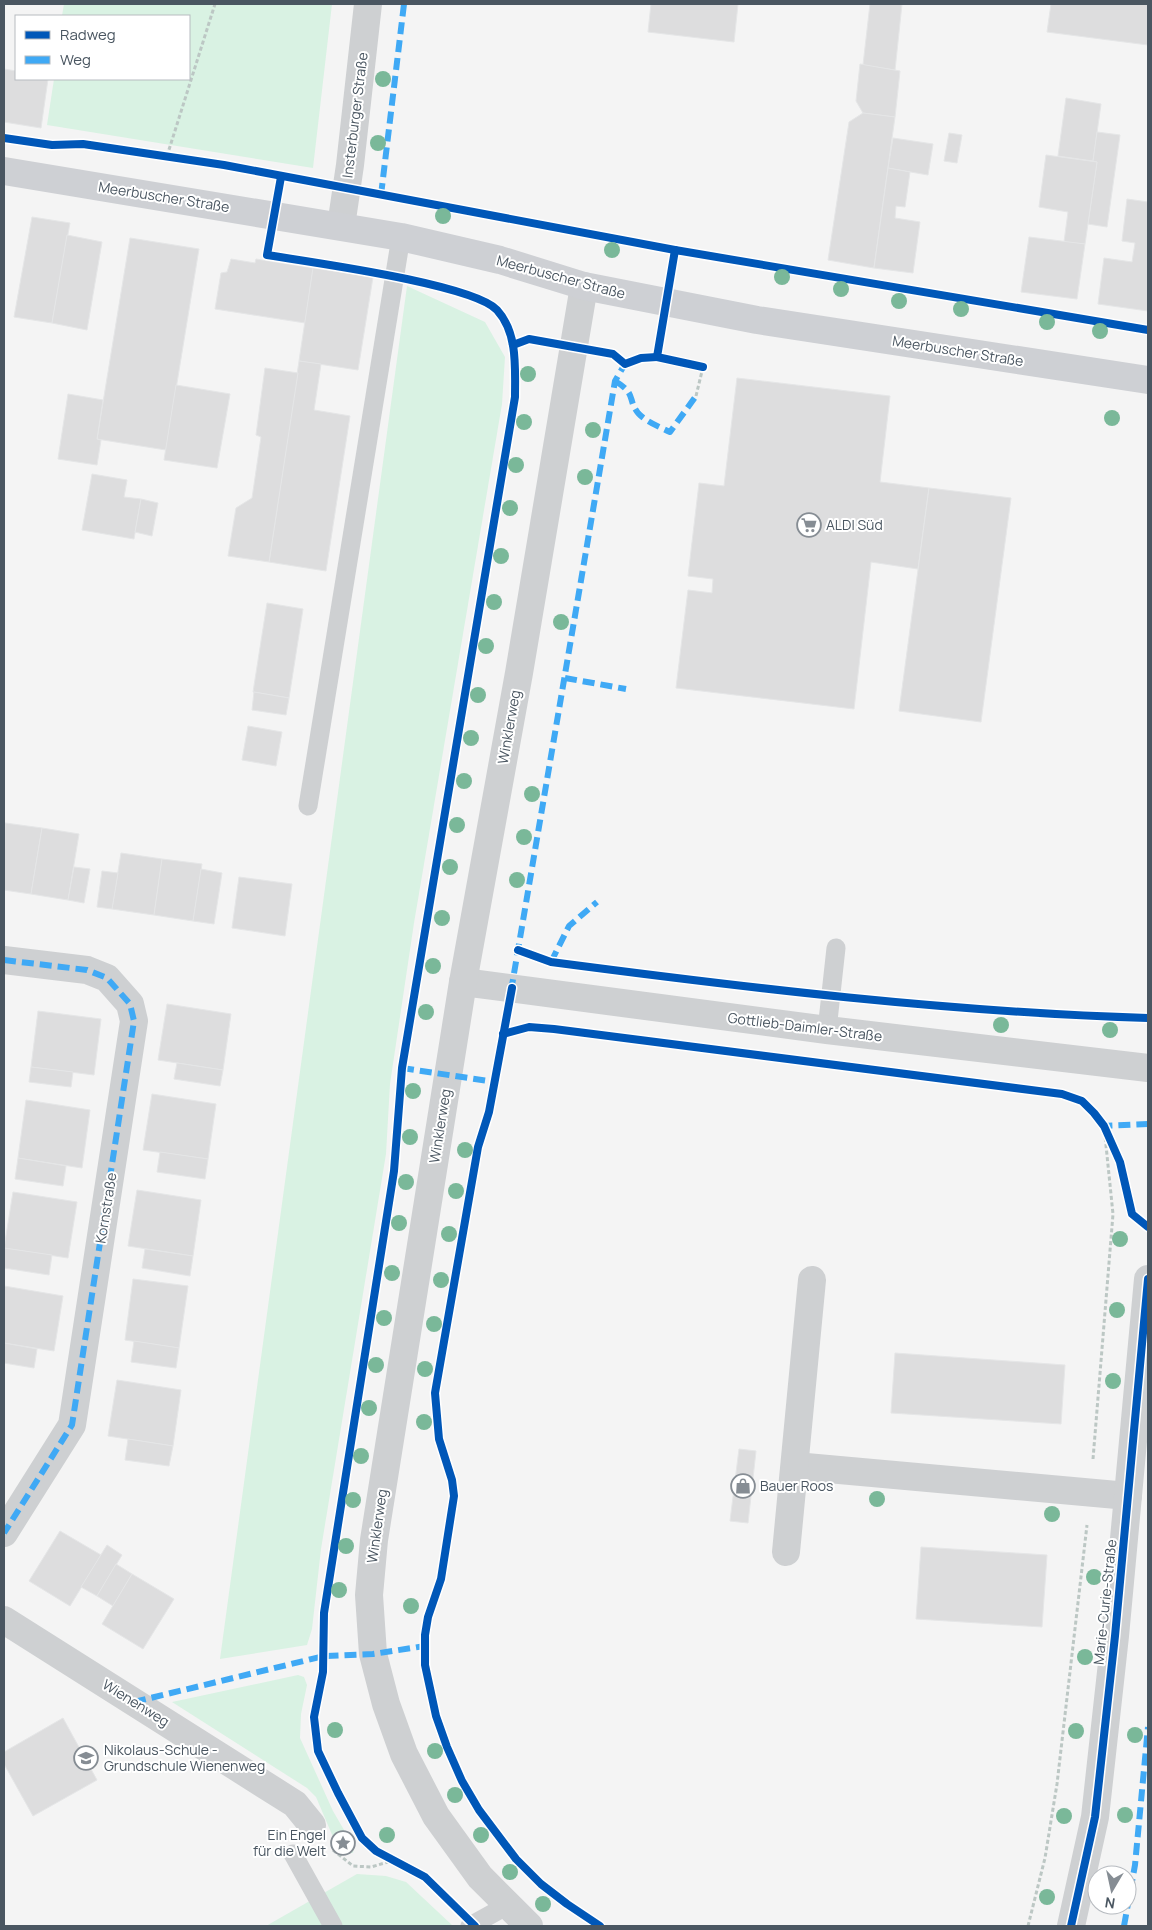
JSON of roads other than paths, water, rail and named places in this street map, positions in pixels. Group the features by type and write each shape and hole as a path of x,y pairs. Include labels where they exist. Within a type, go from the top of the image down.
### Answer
{"main road":[{"name":"Meerbuscher Straße","path":"4,171 401,237 500,260 584,286 757,320 1148,380"}],"street":[{"name":"Insterburger Straße","path":"340,226 350,165 368,4"},
{"name":"Winklerweg","path":"529,1926 480,1877 436,1816 404,1754 386,1704 373,1654 369,1594 374,1540 463,982 519,673 584,286"},
{"name":"Kornstraße","path":"4,960 87,970 107,978 130,1004 134,1021 72,1425 4,1532"},
{"name":"Gottlieb-Daimler-Straße","path":"463,982 827,1030 1148,1068"},
{"name":"Marie-Curie-Straße","path":"1071,1926 1095,1817 1148,1279"},
{"path":"786,1552 812,1280"},
{"path":"795,1466 1128,1496"},
{"name":"Wienenweg","path":"4,1620 295,1804 312,1825"}],"lane":[{"path":"308,806 401,237"},
{"path":"827,1030 836,948"},
{"path":"293,1854 333,1926"},
{"path":"470,1926 508,1905"}],"place":[{"name":"ALDI Süd","path":"809,525"},
{"name":"Bauer Roos","path":"743,1486"},
{"name":"Nikolaus-Schule - Grundschule Wienenweg","path":"86,1758"},
{"name":"Ein Engel für die Welt","path":"343,1843"}]}
